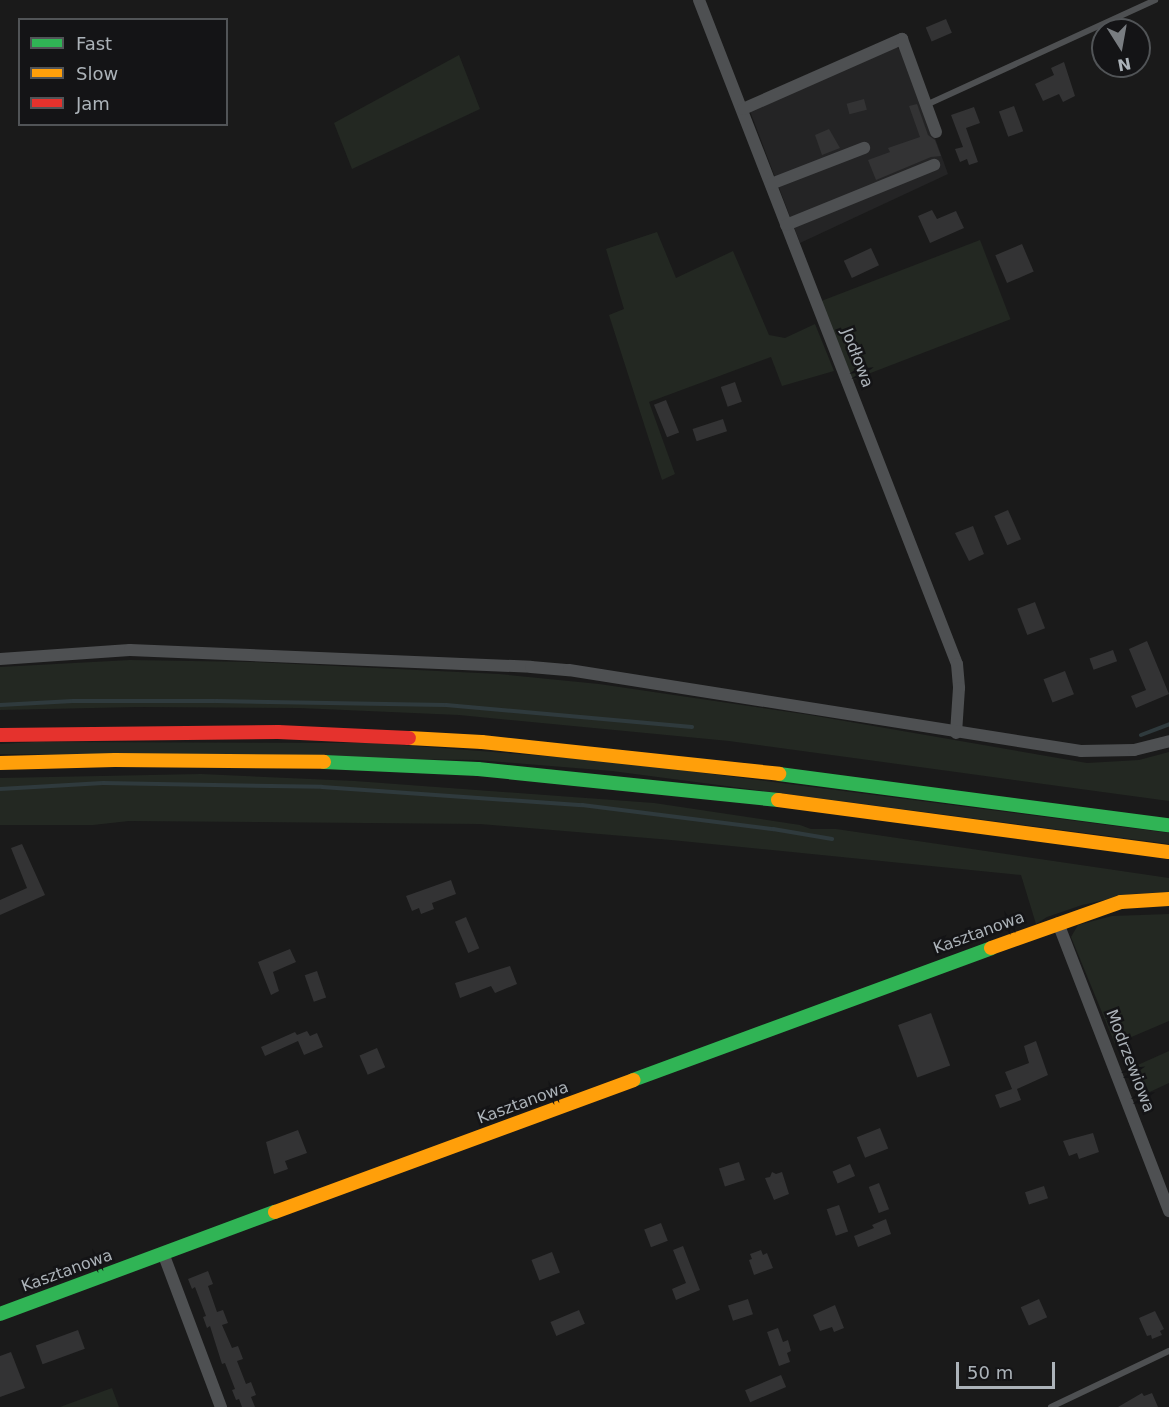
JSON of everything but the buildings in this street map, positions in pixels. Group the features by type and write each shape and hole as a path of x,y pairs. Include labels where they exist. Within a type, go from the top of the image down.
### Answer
{"main road":[{"path":"0,735 278,732 482,742 718,766 1169,825"},
{"path":"0,763 249,760 360,762 478,769 756,798 1169,852"},
{"name":"Kasztanowa","path":"0,1314 1058,922 1121,902 1169,899"}],"street":[{"name":"Jodłowa","path":"699,0 957,664 960,688 956,732"},
{"path":"743,109 902,39 936,132"},
{"path":"771,184 864,148"},
{"path":"786,225 934,165"},
{"path":"0,659 130,650 531,667 568,670 956,732 1102,752 1134,750 1169,741"},
{"name":"Modrzewiowa","path":"1058,922 1169,1211"},
{"path":"164,1253 221,1407"}],"lane":[{"path":"927,105 1155,0"},
{"path":"1051,1407 1169,1351"}],"shaded area":[{"path":"896,47 904,52 948,174 800,243 750,111"},
{"path":"459,55 480,109 352,169 334,123"},
{"path":"657,232 676,278 733,251 769,335 785,338 815,324 834,371 782,386 771,357 649,402 675,474 662,480 609,315 624,309 606,249"},
{"path":"980,240 1010,319 852,380 821,301"},
{"path":"130,660 252,662 499,674 599,684 810,715 1087,763 1139,760 1169,752 1169,801 729,741 459,715 299,708 138,707 0,710 0,667"},
{"path":"35,742 375,743 611,761 1169,833 1169,844 612,771 478,760 0,754 0,744"},
{"path":"201,774 355,781 654,803 800,825 811,829 836,829 1169,878 1169,892 1132,894 1082,905 1047,917 1036,924 1021,875 671,840 480,824 129,821 93,825 0,825 0,778"},
{"path":"1169,914 1169,1021 1115,1044 1071,937 1078,925 1112,916"},
{"path":"1169,1051 1169,1083 1141,1096 1131,1068"},
{"path":"112,1388 119,1407 60,1407"}],"waterway":[{"path":"0,705 73,701 446,705 692,727"},
{"path":"1141,735 1169,724"},
{"path":"0,789 103,783 322,787 582,805 773,829 832,839"}],"traffic: fast":[{"path":"324,762 478,769 778,800"},
{"path":"779,774 1169,825"},
{"path":"633,1080 991,948"},
{"path":"0,1314 275,1212"}],"traffic: slow":[{"path":"409,738 482,742 779,774"},
{"path":"0,763 115,760 324,762"},
{"path":"778,800 1169,852"},
{"path":"991,948 1121,902 1169,899"},
{"path":"275,1212 633,1080"}],"traffic: jam":[{"path":"0,735 278,732 409,738"}]}
